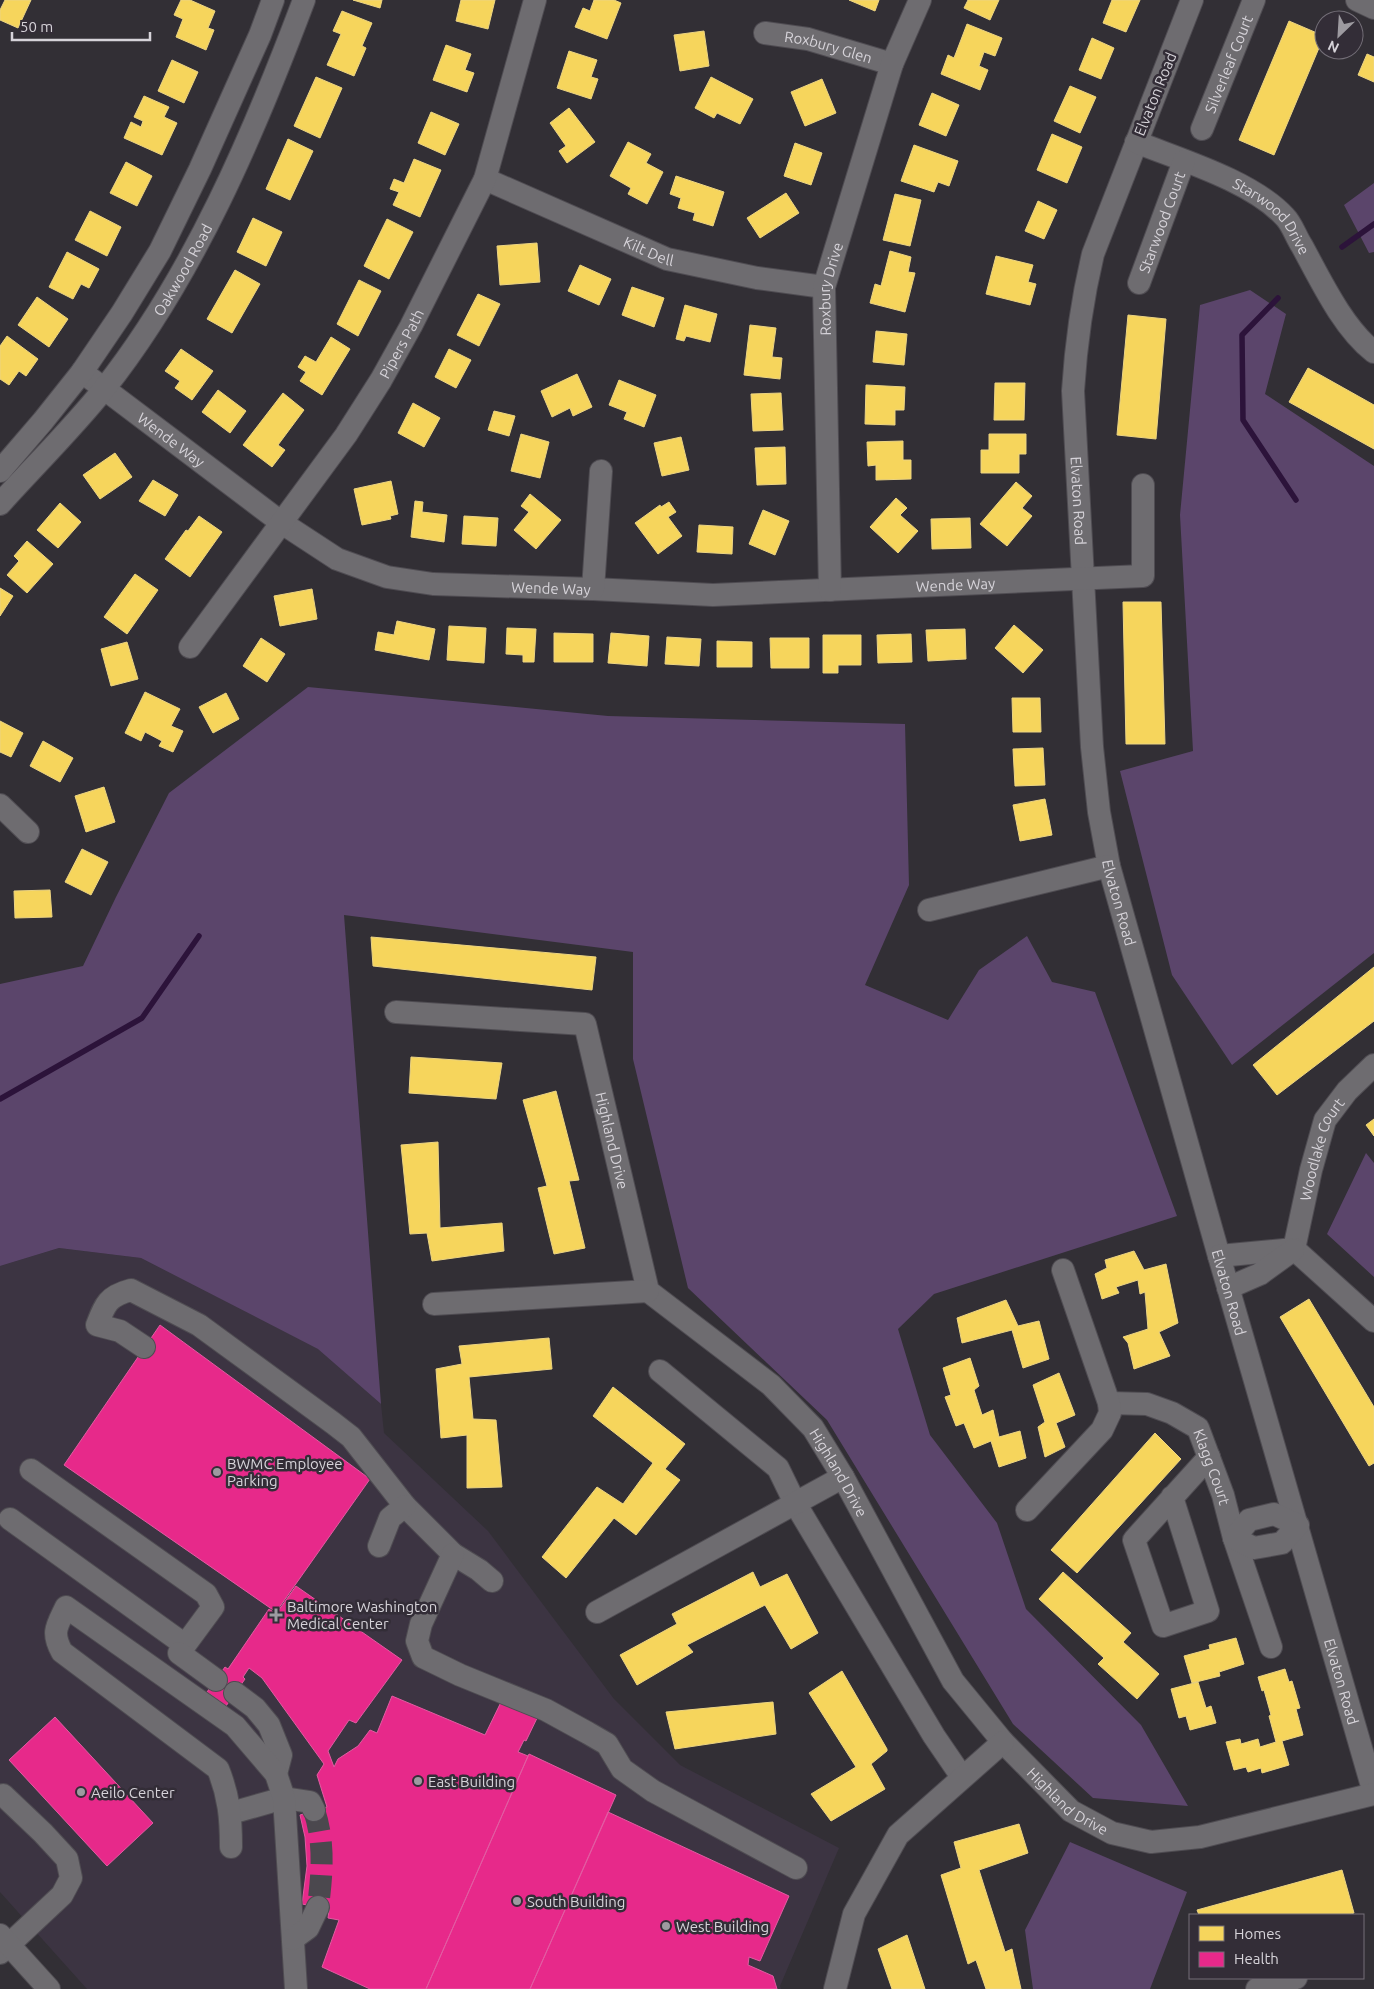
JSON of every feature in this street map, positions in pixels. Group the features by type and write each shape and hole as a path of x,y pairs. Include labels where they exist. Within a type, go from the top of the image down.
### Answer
{"street":[{"name":"Oakwood Road","path":"0,471 44,421 82,372 122,313 160,251 204,160 260,35 273,0"},
{"name":"Oakwood Road","path":"0,504 104,389 143,334 187,263 233,171 304,0"},
{"name":"Pipers Path","path":"190,647 346,435 412,326 485,179 535,0"},
{"name":"Roxbury Drive","path":"830,590 824,287 892,64 920,0"},
{"name":"Elvaton Road","path":"1192,0 1093,254 1084,292 1076,341 1073,390 1082,579 1092,747 1098,812 1109,866 1228,1288 1374,1793"},
{"name":"Silverleaf Court","path":"1202,129 1254,0"},
{"path":"1357,0 1374,8"},
{"name":"Roxbury Glen","path":"765,33 808,38 892,64"},
{"name":"Starwood Drive","path":"1136,142 1242,185 1265,199 1286,217 1332,299 1370,345"},
{"name":"Starwood Court","path":"1139,283 1184,161"},
{"name":"Kilt Dell","path":"485,179 667,259 757,278 824,287"},
{"name":"Wende Way","path":"82,372 282,523 337,559 387,577 433,584 713,595 1143,576 1143,485"},
{"path":"592,589 600,471"},
{"path":"0,805 28,832"},
{"path":"929,910 1109,866"},
{"name":"Highland Drive","path":"396,1012 585,1024 648,1291 771,1385 813,1428 843,1476 953,1681 1003,1742 1071,1811 1112,1833 1151,1842 1200,1837 1374,1793"},
{"name":"Woodlake Court","path":"1294,1249 1311,1170 1325,1120 1347,1091 1374,1065"},
{"path":"1228,1288 1260,1274 1294,1249"},
{"path":"1219,1256 1294,1249 1374,1321"},
{"path":"1027,1510 1102,1430 1110,1413 1110,1403 1063,1270"},
{"path":"144,1347 120,1332 97,1325 105,1304 117,1294 132,1290 199,1325 351,1437 406,1506 453,1554 479,1570 492,1581"},
{"path":"434,1304 648,1291"},
{"path":"660,1371 778,1468 795,1503 934,1736 962,1777"},
{"name":"Klagg Court","path":"1110,1403 1147,1404 1172,1413 1198,1428 1223,1495 1234,1538 1271,1647"},
{"path":"1172,1498 1208,1611 1163,1626 1134,1540 1209,1457"},
{"path":"32,1470 206,1594 213,1607 163,1676"},
{"path":"597,1612 843,1476"},
{"path":"379,1546 390,1518 406,1506"},
{"path":"1234,1538 1249,1520 1274,1514 1298,1525"},
{"path":"10,1519 182,1649 216,1680"},
{"path":"453,1554 420,1624 416,1641 424,1657 460,1675 546,1710 607,1744 622,1769 653,1791 796,1868"},
{"path":"231,1847 231,1813 224,1783 218,1769 62,1652 56,1642 55,1632 66,1607 236,1726 276,1774 284,1798 296,1989"},
{"path":"235,1694 255,1708 269,1725 281,1755 276,1774"},
{"path":"236,1726 255,1708"},
{"path":"835,1989 854,1914 898,1835 1003,1742"},
{"path":"0,1796 3,1795 14,1804 67,1859 71,1878 62,1895 3,1944 49,1989"},
{"path":"231,1813 284,1798 310,1802 314,1810"},
{"path":"293,1939 308,1928 318,1907"},
{"path":"1257,1989 1292,1979"}],"shaded area":[{"path":"1374,183 1374,252 1369,253 1344,205"},
{"path":"1250,290 1286,314 1265,394 1374,466 1374,953 1232,1065 1172,975 1120,771 1193,751 1180,515 1200,305"},
{"path":"308,687 608,716 905,724 909,885 865,985 948,1020 979,970 1027,936 1052,982 1095,992 1177,1216 934,1294 898,1329 930,1435 997,1523 1026,1609 1141,1725 1188,1806 1093,1798 1013,1724 827,1420 688,1288 633,1059 633,952 344,915 381,1404 318,1349 141,1258 59,1248 0,1266 0,984 83,966 169,793"},
{"path":"1366,1153 1374,1163 1374,1277 1327,1234"},
{"name":"Baltimore Washington Medical Center","path":"59,1248 141,1258 319,1349 381,1404 384,1433 488,1531 614,1699 680,1765 839,1848 780,1986 781,1989 87,1989 0,1892 0,1266"},
{"path":"1070,1842 1187,1892 1150,1989 1033,1989 1025,1930"}],"building: Homes":[{"path":"5,0 31,0 18,28 0,20 0,10"},
{"path":"181,0 190,0 215,11 208,28 214,30 206,50 176,37 183,19 174,15"},
{"path":"353,0 382,0 380,8"},
{"path":"461,0 495,0 488,29 456,21"},
{"path":"594,0 614,0 621,3 607,39 575,27 583,8 590,11"},
{"path":"849,0 879,0 875,11"},
{"path":"968,0 999,0 990,20 964,8"},
{"path":"1112,0 1140,0 1126,32 1103,23"},
{"path":"342,11 372,23 362,46 366,48 354,76 327,65 341,34 333,31"},
{"path":"1289,21 1314,32 1314,60 1274,155 1239,140"},
{"path":"967,24 1002,38 995,56 984,52 979,66 988,70 980,90 941,74 948,55 954,58"},
{"path":"704,31 709,66 680,71 674,35"},
{"path":"1092,38 1114,48 1101,79 1079,70"},
{"path":"446,45 471,54 465,70 474,73 467,92 433,80"},
{"path":"569,51 597,60 591,77 598,79 591,99 557,88"},
{"path":"1367,54 1374,57 1374,82 1358,75"},
{"path":"172,60 198,72 184,103 158,91"},
{"path":"316,77 342,88 320,138 294,126"},
{"path":"711,77 753,99 740,124 717,113 714,118 695,108"},
{"path":"822,79 836,113 805,126 791,92"},
{"path":"1070,86 1096,97 1080,133 1054,121"},
{"path":"932,93 959,105 946,136 919,125"},
{"path":"144,96 169,107 164,117 177,123 162,155 124,138 131,122 141,127 143,121 134,117"},
{"path":"569,108 595,142 567,163 559,151 566,146 550,123"},
{"path":"431,112 459,124 445,155 418,143"},
{"path":"1052,134 1082,147 1067,183 1037,170"},
{"path":"288,139 313,151 290,200 266,189"},
{"path":"628,142 651,154 646,163 663,172 647,204 628,194 631,188 610,176"},
{"path":"795,143 822,153 811,185 784,176"},
{"path":"914,145 958,161 949,186 938,182 934,192 901,181"},
{"path":"414,159 441,170 420,217 393,205 399,192 390,189 394,179 404,183"},
{"path":"126,162 152,176 137,206 110,193"},
{"path":"676,176 724,192 713,226 693,220 695,213 678,208 681,198 670,194"},
{"path":"786,193 799,213 760,238 747,218"},
{"path":"895,194 921,200 910,246 883,240"},
{"path":"1038,201 1057,210 1044,239 1025,231"},
{"path":"90,211 121,227 107,256 75,240"},
{"path":"253,218 282,232 266,266 237,252"},
{"path":"387,219 413,232 389,279 364,266"},
{"path":"537,243 540,282 500,285 497,246"},
{"path":"890,251 911,257 908,272 915,273 905,312 870,303 875,284 881,286"},
{"path":"67,252 99,269 89,288 81,284 73,299 49,287"},
{"path":"996,256 1033,265 1028,282 1036,284 1030,305 986,294"},
{"path":"580,265 611,279 599,305 568,291"},
{"path":"235,270 260,284 232,333 207,319"},
{"path":"359,280 381,291 358,336 337,324"},
{"path":"632,287 664,298 654,327 622,315"},
{"path":"478,294 500,304 479,346 457,335"},
{"path":"37,297 68,319 49,347 18,325"},
{"path":"685,305 717,314 710,342 686,336 684,341 676,339"},
{"path":"1128,315 1166,319 1156,439 1117,435"},
{"path":"750,325 776,328 772,357 782,358 780,379 744,375"},
{"path":"876,331 907,334 904,365 873,362"},
{"path":"7,336 38,359 26,376 19,371 9,385 0,379 0,346"},
{"path":"331,337 350,349 322,395 300,381 306,372 298,367 305,356 316,362"},
{"path":"181,349 213,371 192,400 175,388 180,381 165,371"},
{"path":"449,349 471,360 456,388 435,377"},
{"path":"1308,368 1374,405 1374,449 1289,402"},
{"path":"577,374 592,407 573,416 570,408 552,417 541,391"},
{"path":"619,380 656,395 644,427 624,419 627,412 609,405"},
{"path":"995,383 1025,383 1024,420 994,420"},
{"path":"866,385 905,387 904,410 895,410 895,425 865,424"},
{"path":"218,390 246,411 230,433 202,412"},
{"path":"283,393 304,410 278,445 285,450 272,467 243,445"},
{"path":"781,393 783,430 753,431 751,394"},
{"path":"413,403 440,418 424,447 398,433"},
{"path":"494,411 515,416 509,436 488,430"},
{"path":"521,434 549,442 540,478 511,471"},
{"path":"989,434 1026,434 1026,454 1019,454 1019,473 981,473 981,450 989,450"},
{"path":"681,437 689,470 662,476 654,443"},
{"path":"903,441 903,460 911,460 911,479 876,480 876,465 868,466 867,442"},
{"path":"785,447 786,484 757,485 755,448"},
{"path":"115,453 132,477 100,499 83,475"},
{"path":"153,480 178,495 165,516 139,501"},
{"path":"391,481 398,514 390,516 391,519 362,525 354,489"},
{"path":"1016,482 1032,496 1022,508 1032,516 1007,546 980,524"},
{"path":"530,494 561,520 536,549 514,530 529,512 521,506"},
{"path":"896,498 907,508 900,515 918,531 898,553 870,527"},
{"path":"415,501 423,502 422,512 447,515 444,542 411,537"},
{"path":"669,502 676,512 668,517 682,536 658,554 635,523 660,505 661,507"},
{"path":"60,503 81,522 58,548 37,530"},
{"path":"763,510 789,521 775,555 749,544"},
{"path":"199,516 222,532 190,577 165,559 186,530 188,531"},
{"path":"464,516 498,518 496,546 462,544"},
{"path":"970,518 971,548 932,549 931,519"},
{"path":"699,525 733,527 732,554 697,552"},
{"path":"27,541 53,564 27,593 7,575 19,561 14,556"},
{"path":"135,574 158,590 127,634 104,617"},
{"path":"0,588 13,596 0,616"},
{"path":"312,589 317,619 280,626 274,596"},
{"path":"1123,602 1161,602 1165,744 1126,744"},
{"path":"397,621 435,629 429,660 375,650 378,632 394,635"},
{"path":"1014,625 1043,650 1023,673 995,648"},
{"path":"449,626 486,628 484,663 447,660"},
{"path":"507,628 536,629 534,662 523,662 523,655 506,654"},
{"path":"965,629 966,659 928,661 926,630"},
{"path":"554,633 593,634 593,662 554,662"},
{"path":"611,633 649,636 647,666 608,663"},
{"path":"911,634 912,662 878,663 877,635"},
{"path":"823,635 861,635 861,665 838,665 838,673 823,673"},
{"path":"667,637 701,639 699,666 665,664"},
{"path":"261,638 285,654 267,682 243,666"},
{"path":"770,638 809,638 809,668 771,668"},
{"path":"717,641 752,642 752,667 717,667"},
{"path":"127,642 138,679 111,686 101,649"},
{"path":"145,692 180,709 171,726 183,731 173,752 159,746 162,741 145,732 141,741 125,733"},
{"path":"226,693 239,719 213,733 199,707"},
{"path":"1012,698 1040,698 1041,732 1013,732"},
{"path":"0,721 23,733 11,757 0,752"},
{"path":"43,741 73,758 60,782 30,766"},
{"path":"1043,748 1045,785 1015,786 1013,749"},
{"path":"104,787 115,822 86,832 75,796"},
{"path":"1045,799 1052,835 1020,841 1013,805"},
{"path":"82,849 108,862 91,895 65,882"},
{"path":"50,890 52,917 15,918 14,891"},
{"path":"371,937 596,957 592,990 373,966"},
{"path":"1374,967 1374,1021 1277,1095 1253,1065"},
{"path":"411,1057 502,1063 496,1099 409,1093"},
{"path":"556,1091 579,1180 569,1181 585,1248 554,1254 538,1188 547,1186 523,1100"},
{"path":"1374,1119 1374,1136 1366,1125"},
{"path":"438,1142 440,1228 502,1223 504,1251 432,1261 427,1233 410,1234 401,1145"},
{"path":"1134,1251 1144,1270 1166,1264 1178,1323 1159,1332 1170,1356 1134,1369 1128,1343 1123,1337 1148,1329 1145,1292 1140,1294 1138,1280 1116,1287 1119,1293 1102,1299 1095,1274 1107,1268 1105,1260"},
{"path":"1309,1299 1374,1407 1374,1463 1369,1466 1280,1317"},
{"path":"1006,1300 1018,1326 1039,1321 1049,1359 1023,1368 1012,1330 962,1343 957,1318"},
{"path":"549,1338 552,1369 469,1377 473,1419 496,1420 502,1487 467,1488 467,1435 441,1438 436,1369 462,1364 459,1346"},
{"path":"970,1358 979,1386 974,1390 982,1415 993,1410 999,1437 1020,1431 1026,1458 999,1467 991,1441 974,1448 964,1423 956,1426 945,1397 951,1395 943,1368"},
{"path":"1059,1373 1075,1415 1056,1423 1065,1447 1045,1457 1038,1427 1045,1422 1033,1385"},
{"path":"613,1387 685,1444 665,1469 680,1480 636,1535 614,1518 566,1578 542,1557 597,1487 623,1504 653,1463 593,1416"},
{"path":"1155,1433 1181,1459 1077,1573 1051,1550"},
{"path":"753,1572 760,1587 787,1574 818,1633 791,1649 765,1605 687,1645 693,1652 637,1685 620,1655 677,1624 672,1614"},
{"path":"1063,1572 1131,1633 1123,1642 1159,1674 1137,1699 1098,1664 1104,1658 1039,1599"},
{"path":"1236,1638 1244,1664 1219,1672 1220,1676 1192,1683 1184,1656 1210,1649 1209,1645"},
{"path":"1285,1669 1289,1682 1292,1681 1300,1708 1296,1709 1303,1735 1282,1741 1289,1765 1262,1773 1261,1768 1248,1772 1246,1767 1234,1770 1226,1742 1240,1739 1241,1744 1258,1739 1260,1747 1276,1742 1269,1716 1271,1715 1258,1677"},
{"path":"842,1671 887,1749 871,1764 885,1789 831,1821 811,1794 856,1767 809,1693"},
{"path":"1198,1682 1206,1708 1211,1706 1216,1723 1190,1730 1186,1716 1179,1718 1171,1689"},
{"path":"773,1702 776,1734 675,1749 666,1712"},
{"path":"1019,1824 1028,1853 979,1870 1005,1952 1012,1949 1021,1989 986,1989 976,1960 968,1964 941,1875 961,1868 954,1842"},
{"path":"1342,1870 1354,1913 1199,1914 1197,1910"},
{"path":"907,1935 925,1989 892,1989 878,1949"}],"building: Health":[{"name":"BWMC Employee Parking","path":"160,1325 370,1479 276,1612 64,1465"},
{"name":"East Building","path":"296,1586 402,1660 356,1723 349,1720 328,1751 334,1767 338,1759 358,1746 370,1730 377,1733 392,1696 485,1735 503,1698 539,1714 526,1741 524,1740 518,1752 528,1756 426,1989 370,1989 322,1967 339,1920 328,1918 329,1909 302,1904 307,1866 305,1837 300,1815 327,1807 317,1775 324,1764 262,1678 249,1668 243,1677 245,1679 226,1706 207,1692 225,1667 228,1669 269,1609 276,1614"},
{"name":"Aeilo Center","path":"55,1717 153,1823 107,1866 9,1760"},
{"name":"South Building","path":"529,1754 616,1795 530,1989 426,1989"},
{"name":"West Building","path":"608,1812 789,1896 760,1961 749,1957 748,1965 773,1976 777,1989 530,1989"}],"waterway":[{"path":"1342,247 1374,224"},
{"path":"1278,298 1242,335 1243,420 1296,500"},
{"path":"0,1099 142,1018 199,936"}],"tunnel":[{"path":"314,1810 321,1846 318,1907"}],"place":[{"name":"BWMC Employee Parking","path":"217,1472"},
{"name":"Baltimore Washington Medical Center","path":"276,1615"},
{"name":"East Building","path":"418,1781"},
{"name":"Aeilo Center","path":"81,1792"},
{"name":"South Building","path":"517,1901"},
{"name":"West Building","path":"666,1926"}]}
